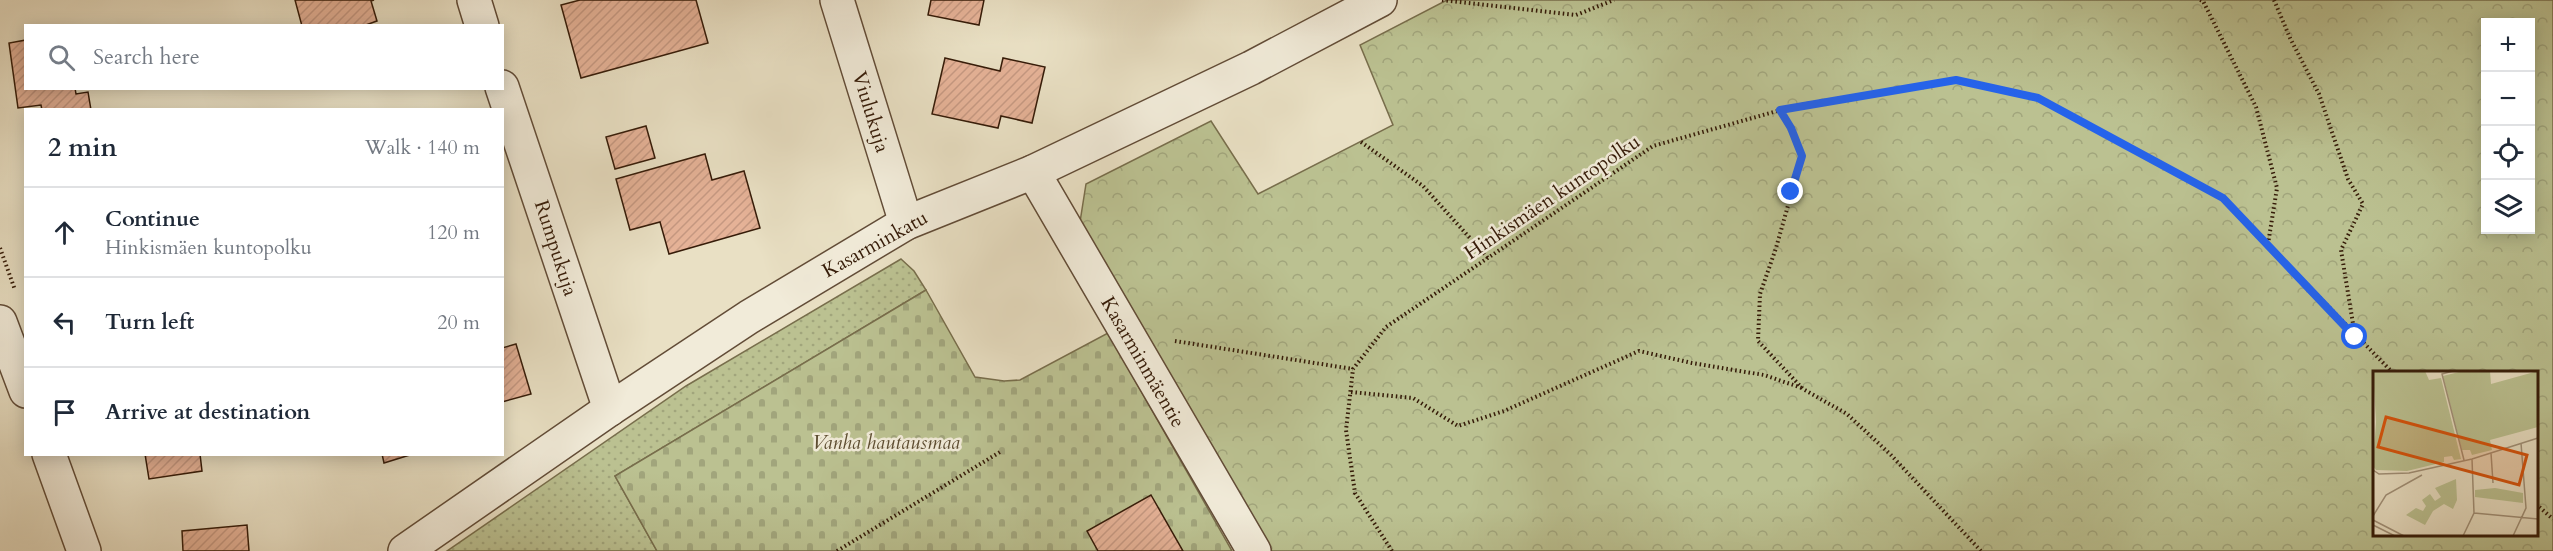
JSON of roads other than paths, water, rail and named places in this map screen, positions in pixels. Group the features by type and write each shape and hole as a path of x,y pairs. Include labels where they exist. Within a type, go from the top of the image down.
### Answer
{"street":[{"path":"474,0 481,24"},
{"name":"Viulukuja","path":"837,0 906,224"},
{"name":"Kasarminkatu","path":"405,551 610,409 749,317 906,224 1033,172 1251,68 1380,0"},
{"name":"Rumpukuja","path":"503,90 610,409"},
{"name":"Kasarminmäentie","path":"1033,172 1254,551"},
{"path":"5,319 24,385"},
{"path":"50,456 84,551"}],"park label":[{"name":"Vanha hautausmaa","path":"886,442"}]}
